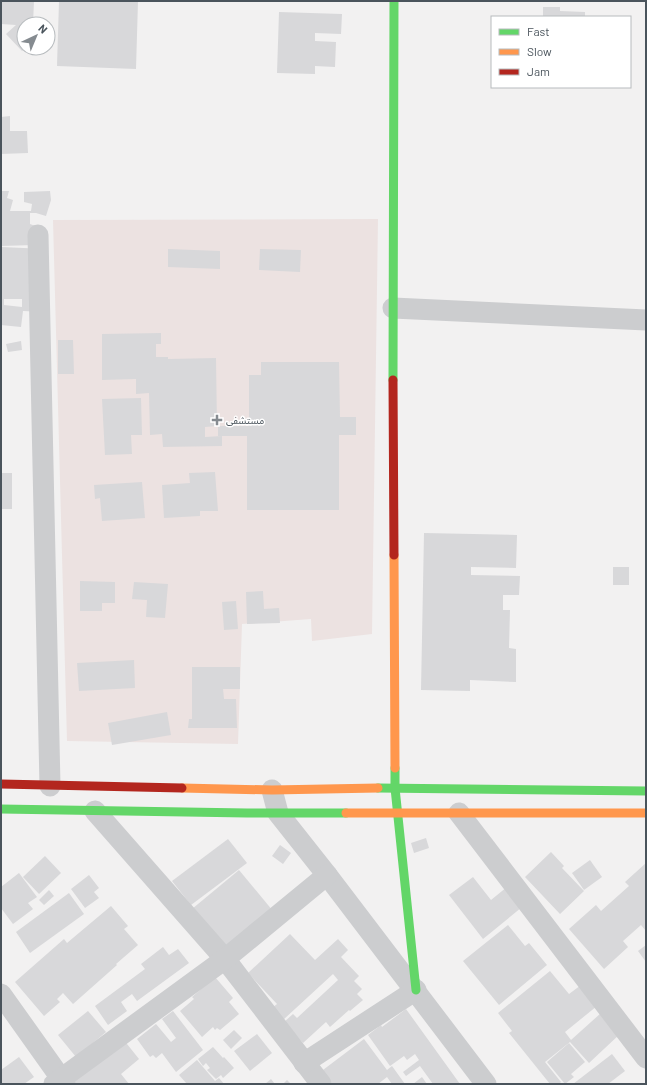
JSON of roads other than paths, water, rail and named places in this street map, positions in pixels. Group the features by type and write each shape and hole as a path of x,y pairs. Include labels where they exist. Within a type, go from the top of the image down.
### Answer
{"main road":[{"path":"394,1 393,308 395,788 416,990"},
{"path":"1,784 272,790 395,788 637,791"},
{"path":"1,809 397,814 646,813"}],"street":[{"path":"38,235 50,786"},
{"path":"393,308 646,320"},
{"path":"272,790 278,812 416,990 486,1084"},
{"path":"637,791 646,813"},
{"path":"95,811 225,959 321,1084"},
{"path":"459,813 646,1058"},
{"path":"1,994 60,1082 225,959 327,875"},
{"path":"304,1063 416,990"}],"place":[{"name":"مستشفى","path":"217,420"}]}
